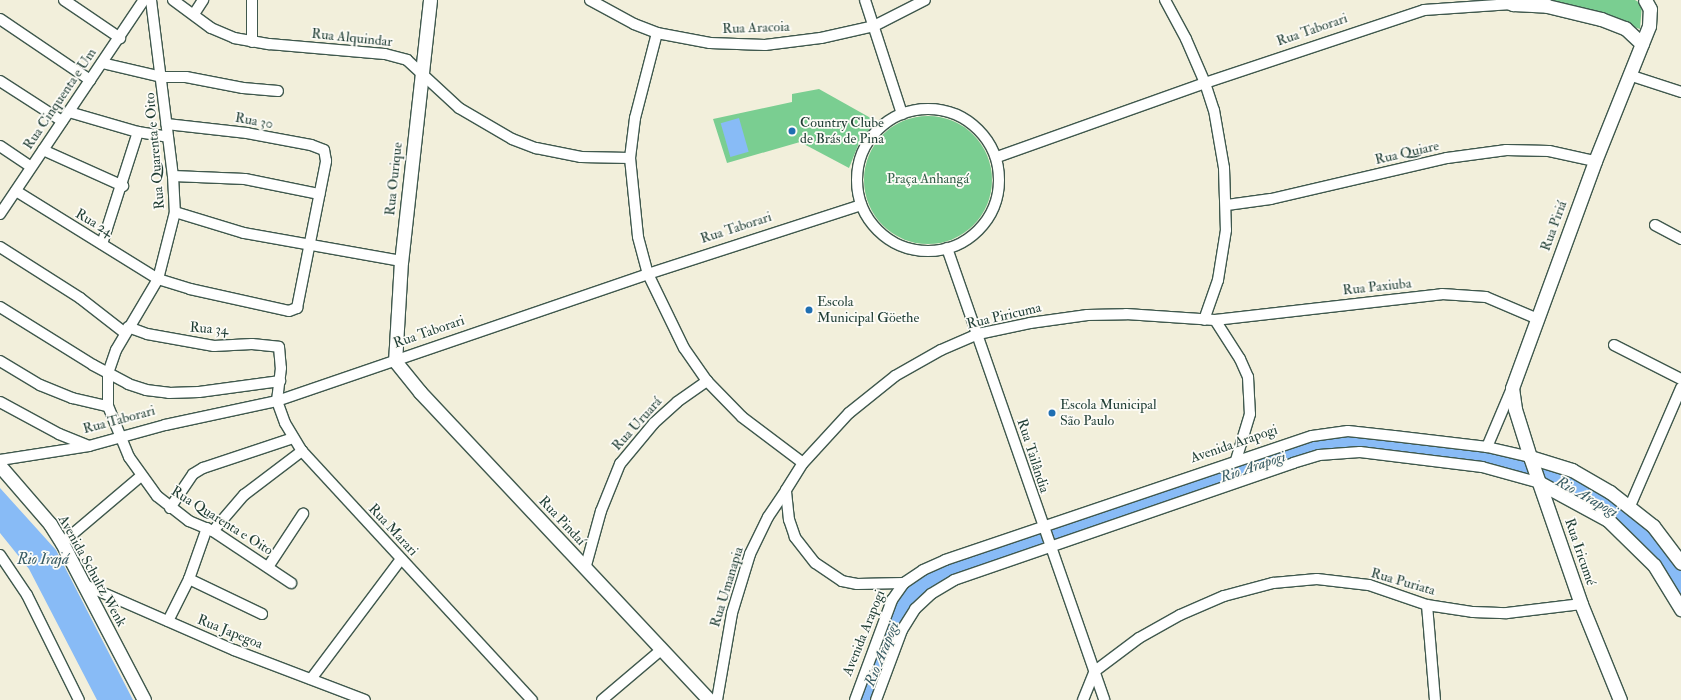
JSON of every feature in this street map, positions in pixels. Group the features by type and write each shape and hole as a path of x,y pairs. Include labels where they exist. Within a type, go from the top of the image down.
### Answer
{"street":[{"path":"64,0 120,38"},
{"name":"Rua Cinquenta e Um","path":"0,214 120,38 144,0"},
{"name":"Rua Quarenta e Oito","path":"151,0 162,77 166,124 173,176 175,212 158,278 126,330 108,373 108,406 120,438 141,476 170,508 210,530 291,583"},
{"name":"Rua Alquindar","path":"173,0 211,28 252,42 396,56 406,60 422,72 438,92 459,108 512,139 536,148 581,157 630,158"},
{"path":"194,14 203,0"},
{"path":"252,0 252,42"},
{"name":"Rua Ourique","path":"395,361 402,262 430,0"},
{"name":"Rua Aracoia","path":"590,0 610,13 657,33 710,43 765,45 821,38 874,26 925,0"},
{"path":"607,0 610,13"},
{"path":"865,0 902,114"},
{"path":"1165,0 1186,39 1205,83 1220,138 1227,205 1218,280 1204,320"},
{"path":"1424,10 1449,0"},
{"name":"Rua Piriá","path":"1487,447 1512,388 1595,161 1642,44 1651,17 1645,0"},
{"name":"Rua Taborari","path":"996,157 1205,83 1424,10 1508,2 1547,6 1601,19 1625,28 1642,44"},
{"path":"0,19 90,80"},
{"path":"657,33 635,118 630,158 638,237 648,274 684,348 707,381 742,417 803,463"},
{"path":"102,63 162,77 186,77 243,88 278,91"},
{"path":"1629,75 1681,92"},
{"path":"0,81 62,121"},
{"path":"928,108 950,111 969,121 985,137 996,157 1000,178 996,201 986,222 970,238 947,248 928,251 906,248 893,241 871,222 861,205 857,180 860,158 870,138 886,122 902,114 928,108"},
{"path":"69,112 138,132 168,137"},
{"name":"Rua 30","path":"166,124 247,133 312,145 324,150 326,161 319,194"},
{"path":"102,244 123,186 138,132"},
{"path":"0,146 31,167"},
{"path":"43,150 123,186"},
{"name":"Rua Quiare","path":"1227,205 1271,199 1447,158 1506,150 1549,151 1595,161"},
{"path":"173,176 245,179 319,194 309,246"},
{"name":"Rua 24","path":"16,191 158,278 190,289 289,311 297,308 302,292 309,246"},
{"name":"Rua Taborari","path":"0,460 89,446 165,425 277,401 648,274 861,205"},
{"path":"175,212 244,233 402,262"},
{"path":"1655,224 1681,239"},
{"path":"0,247 80,298 126,330"},
{"name":"Rua Tailândia","path":"947,248 1104,700"},
{"name":"Rua Paxiuba","path":"1215,320 1442,294 1486,297 1538,319"},
{"path":"0,307 108,373 134,386 169,393 280,381 277,401"},
{"name":"Rua Piricuma","path":"786,490 803,463 849,413 895,376 940,350 978,334 1030,322 1087,315 1126,314 1215,320"},
{"path":"1215,320 1248,377 1250,414 1236,460"},
{"name":"Rua 34","path":"126,330 214,346 276,345 281,357 280,381"},
{"path":"1614,345 1681,379"},
{"path":"0,361 40,385 72,398 108,406"},
{"name":"Rua Pindaí","path":"395,361 420,392 709,700"},
{"name":"Rua Uruará","path":"585,569 600,511 620,464 654,422 677,402 707,381"},
{"name":"Rua Iricumé","path":"1512,388 1515,409 1581,604 1620,700"},
{"path":"1630,506 1681,388"},
{"name":"Rua Marari","path":"277,401 293,438 302,451 532,700"},
{"path":"0,402 59,434 89,446"},
{"name":"Avenida Arapogi","path":"876,700 902,630 915,609 931,594 954,580 1046,536 1236,460 1312,436 1348,431 1487,447 1535,470 1608,520 1654,565 1681,609"},
{"path":"170,508 183,486 198,471 293,438"},
{"path":"168,621 189,579 210,530 244,495 302,451"},
{"name":"Avenida Arapogi","path":"855,700 892,600 904,583 923,570 945,560 1046,536 1293,463 1341,452 1360,452 1482,467 1535,470 1572,470 1630,506 1653,526 1681,563"},
{"name":"Avenida Schultz Wenk","path":"0,466 50,524 62,543 144,700"},
{"path":"62,543 141,476"},
{"path":"786,490 789,520 795,537 815,563 842,581 857,584 904,583"},
{"name":"Rua Umanapia","path":"717,700 732,613 750,554 768,517 786,490"},
{"path":"268,567 303,514"},
{"path":"0,555 27,595 79,700"},
{"path":"311,679 401,559"},
{"path":"189,579 262,614"},
{"name":"Rua Puriata","path":"1095,671 1139,638 1180,615 1224,596 1273,583 1318,579 1369,585 1427,605 1473,612 1507,613 1581,604"},
{"name":"Rua Japegoa","path":"85,585 168,621 365,700"},
{"path":"1427,605 1435,700"},
{"path":"602,700 661,650"},
{"path":"1083,700 1095,671"}],"green space":[{"path":"1536,0 1635,0 1642,4 1640,29 1594,13"},
{"name":"Country Clube de Brás de Pina","path":"819,89 876,121 859,143 849,168 800,142 727,163 713,119 792,102 792,94"},
{"name":"Praça Anhangá","path":"922,116 934,116 953,120 974,134 988,155 992,180 988,205 974,226 953,240 934,244 922,244 903,240 882,226 868,205 864,186 864,174 868,155 882,134 903,120"}],"water":[{"path":"739,118 749,152 730,157 721,123"},
{"name":"Rio Irajá","path":"0,488 56,550 133,700 97,700 29,569 0,533"}],"waterway":[{"name":"Rio Arapogi","path":"863,700 892,625 908,599 930,580 961,565 1040,542 1313,445 1348,440 1507,461 1564,482 1613,510 1644,534 1669,566 1681,588"}],"place":[{"name":"Country Clube de Brás de Pina","path":"792,131"},
{"name":"Escola Municipal Göethe","path":"809,310"},
{"name":"Escola Municipal São Paulo","path":"1052,413"}]}
